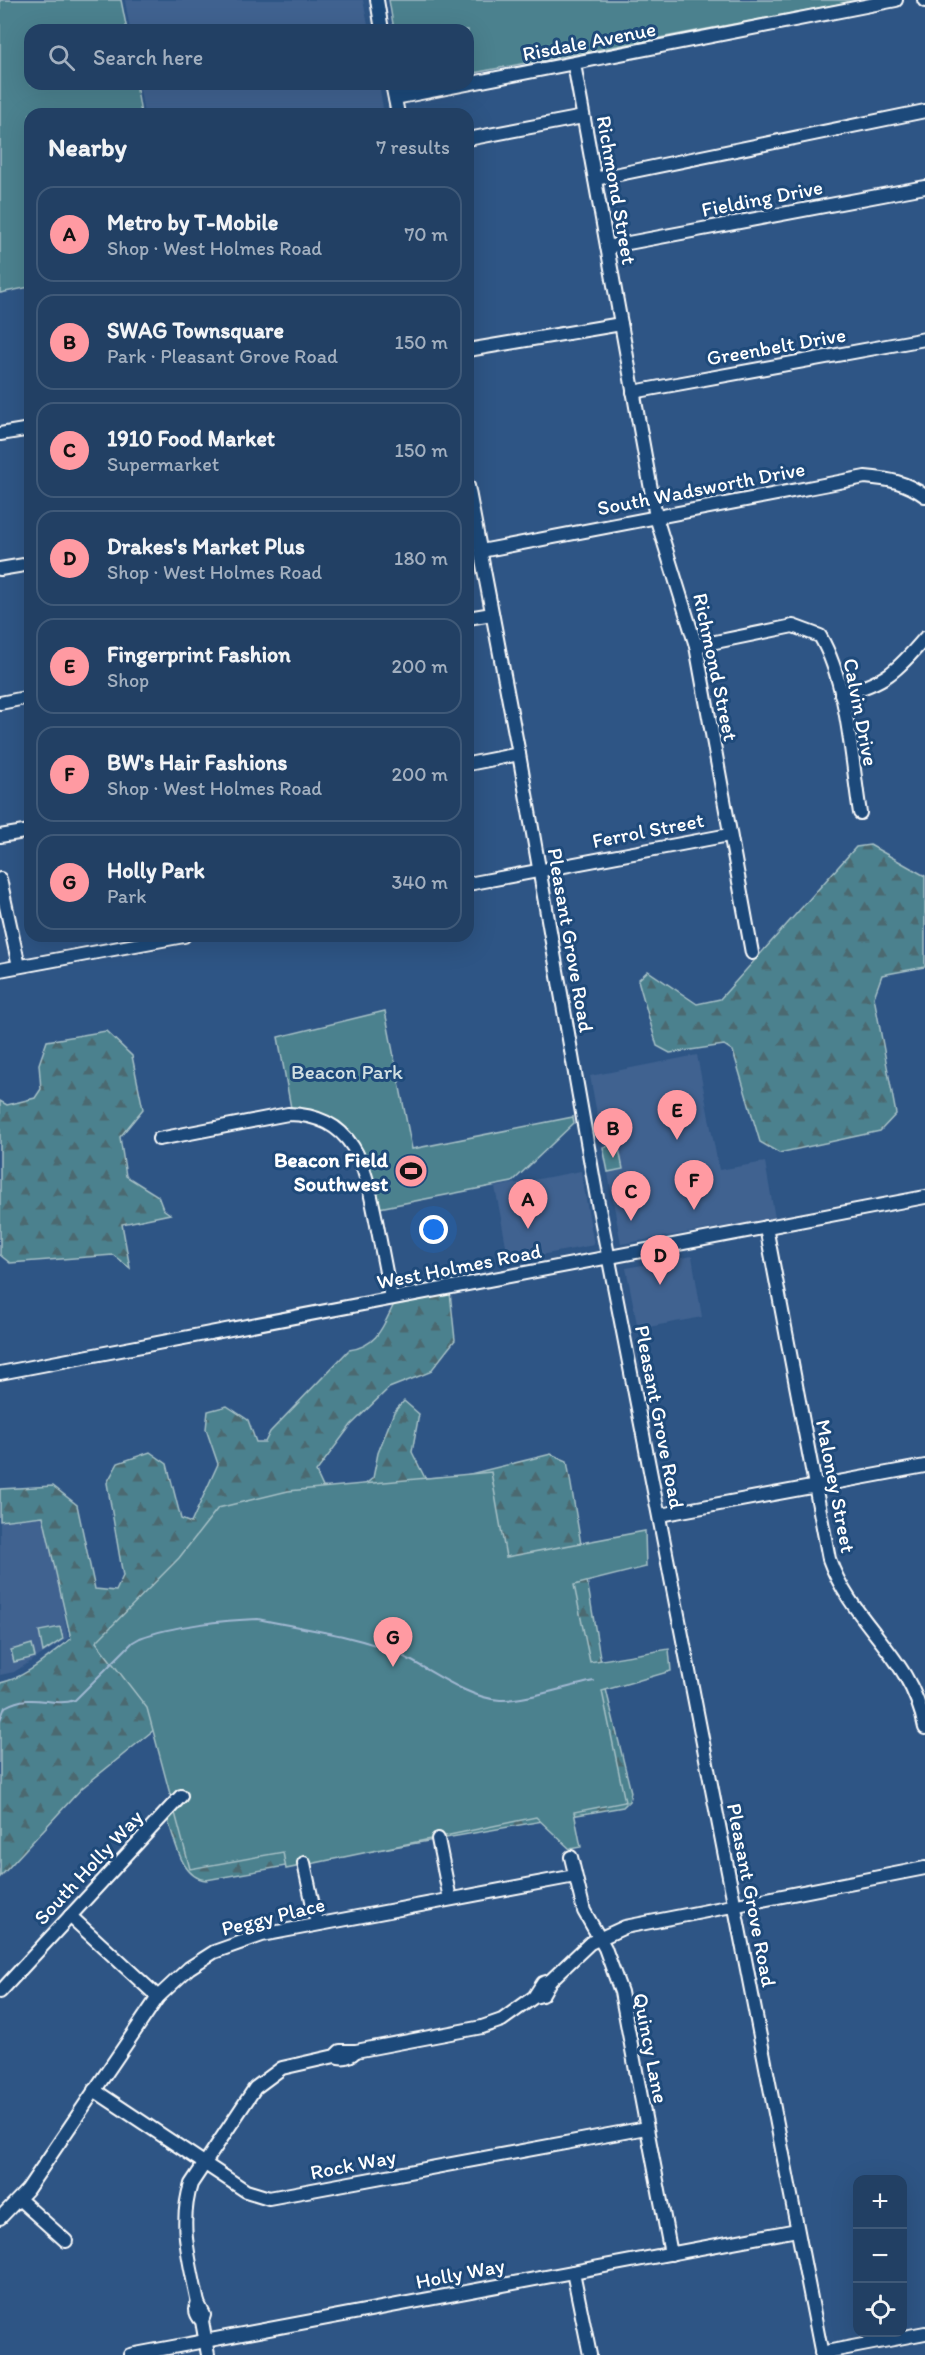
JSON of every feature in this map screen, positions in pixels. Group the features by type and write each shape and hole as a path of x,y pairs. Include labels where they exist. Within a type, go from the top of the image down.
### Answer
{"street":[{"path":"376,0 381,24"},
{"name":"Risdale Avenue","path":"474,83 896,0"},
{"name":"Richmond Street","path":"574,64 656,517 696,646 752,953"},
{"path":"393,90 397,108"},
{"name":"Risdale Avenue","path":"395,98 437,90"},
{"path":"595,179 925,111"},
{"path":"474,138 584,117"},
{"name":"Fielding Drive","path":"607,247 925,187"},
{"path":"474,349 621,324"},
{"name":"Greenbelt Drive","path":"633,392 925,339"},
{"path":"0,434 24,430"},
{"name":"South Wadsworth Drive","path":"481,551 865,477 890,478 909,484 925,496"},
{"name":"Pleasant Grove Road","path":"474,516 609,1258 822,2354"},
{"path":"0,569 24,565"},
{"path":"474,617 492,614"},
{"name":"Calvin Drive","path":"696,646 793,626 820,636 829,650 841,694 860,813"},
{"path":"841,694 866,688 888,678 925,638"},
{"path":"0,703 24,698"},
{"path":"474,763 519,754"},
{"path":"0,836 24,832"},
{"name":"Ferrol Street","path":"474,883 729,834"},
{"path":"0,879 19,966"},
{"path":"0,970 151,942"},
{"path":"159,1139 288,1114 306,1114 338,1129 351,1142 366,1172 391,1298"},
{"name":"West Holmes Road","path":"0,1373 925,1197"},
{"name":"Maloney Street","path":"766,1227 829,1559 854,1609 882,1641 909,1678 917,1696 925,1728"},
{"path":"660,1515 925,1466"},
{"name":"South Holly Way","path":"0,1992 181,1796"},
{"path":"438,1839 450,1899"},
{"name":"Quincy Lane","path":"571,1857 584,1911 605,1948 621,1992 671,2254"},
{"path":"304,1863 317,1924"},
{"path":"208,2355 202,2307 198,2302 183,2215 191,2184 255,2088 268,2077 297,2063 335,2056 341,2058 356,2052 482,2027 511,2014 542,1995 550,1981 572,1958 598,1938 643,1921 925,1868"},
{"name":"Peggy Place","path":"0,2218 19,2199 158,1997 189,1968 214,1952 262,1935 575,1876"},
{"path":"70,1916 158,1997"},
{"name":"Rock Way","path":"94,2090 246,2191 269,2198 646,2128"},
{"path":"19,2199 66,2241"},
{"name":"Holly Way","path":"130,2355 797,2230"},
{"path":"573,2272 590,2355"},
{"path":"822,2354 925,2333"}],"shaded area":[{"path":"125,0 363,0 368,24 129,24"},
{"path":"140,90 380,90 383,108 143,108"},
{"path":"697,1055 719,1170 765,1162 775,1218 621,1244 590,1076"},
{"path":"581,1171 594,1245 509,1261 495,1187"},
{"path":"692,1256 702,1317 638,1329 626,1268"},
{"path":"46,1515 68,1638 14,1672 0,1675 0,1520"}],"green space":[{"path":"0,0 121,0 126,24 24,24 24,90 137,90 140,108 24,108 24,288 0,293"},
{"path":"389,0 861,0 474,73 474,24 393,24"},
{"path":"870,845 925,876 925,967 882,975 874,997 896,1114 880,1131 779,1153 760,1142 733,1051 724,1045 670,1053 657,1046 638,980 648,971 697,1004 720,999 856,847"},
{"name":"Beacon Park","path":"385,1011 412,1149 573,1117 574,1123 512,1182 379,1208 370,1170 364,1153 355,1139 344,1127 330,1118 313,1111 291,1108 278,1037"},
{"path":"106,1031 132,1056 143,1109 120,1137 126,1176 158,1196 163,1209 170,1214 122,1224 130,1268 113,1255 10,1263 0,1255 0,1101 7,1105 35,1098 41,1089 39,1064 47,1041"},
{"path":"618,1144 623,1169 608,1172 603,1147"},
{"path":"450,1292 455,1340 430,1372 389,1388 351,1425 316,1472 323,1487 355,1492 373,1478 378,1453 394,1412 404,1401 419,1414 412,1452 425,1478 462,1476 551,1454 567,1461 604,1681 631,1792 629,1801 623,1807 206,1880 191,1873 185,1866 177,1848 168,1821 177,1809 155,1729 82,1788 0,1877 0,1683 28,1671 71,1639 43,1516 0,1521 0,1489 53,1486 77,1505 95,1589 116,1591 123,1576 107,1483 118,1463 150,1452 167,1464 181,1519 191,1523 218,1464 206,1429 208,1411 227,1406 248,1420 256,1442 265,1442 270,1432 349,1350 367,1344 378,1334 395,1302"},
{"path":"491,1472 506,1557 645,1531 646,1567 574,1585 590,1662 669,1649 671,1671 602,1691 625,1802 574,1812 581,1847 570,1849 536,1817 286,1869 283,1852 190,1869 147,1708 96,1642 179,1558 218,1508 288,1491"},
{"path":"60,1627 63,1639 43,1652 39,1631"},
{"path":"32,1644 35,1657 14,1662 11,1650"}],"waterway":[{"path":"0,1720 5,1707 15,1702 75,1700 133,1642 140,1638 182,1627 258,1619 347,1637 381,1647 460,1688 487,1698 510,1700 594,1681"}],"place":[{"name":"Fingerprint Fashion","path":"677,1140"},
{"name":"SWAG Townsquare","path":"613,1158"},
{"name":"Beacon Field Southwest","path":"411,1171"},
{"name":"BW's Hair Fashions","path":"694,1210"},
{"name":"1910 Food Market","path":"631,1221"},
{"name":"Metro by T-Mobile","path":"528,1229"},
{"name":"Drakes's Market Plus","path":"660,1285"},
{"name":"Holly Park","path":"393,1667"}]}
